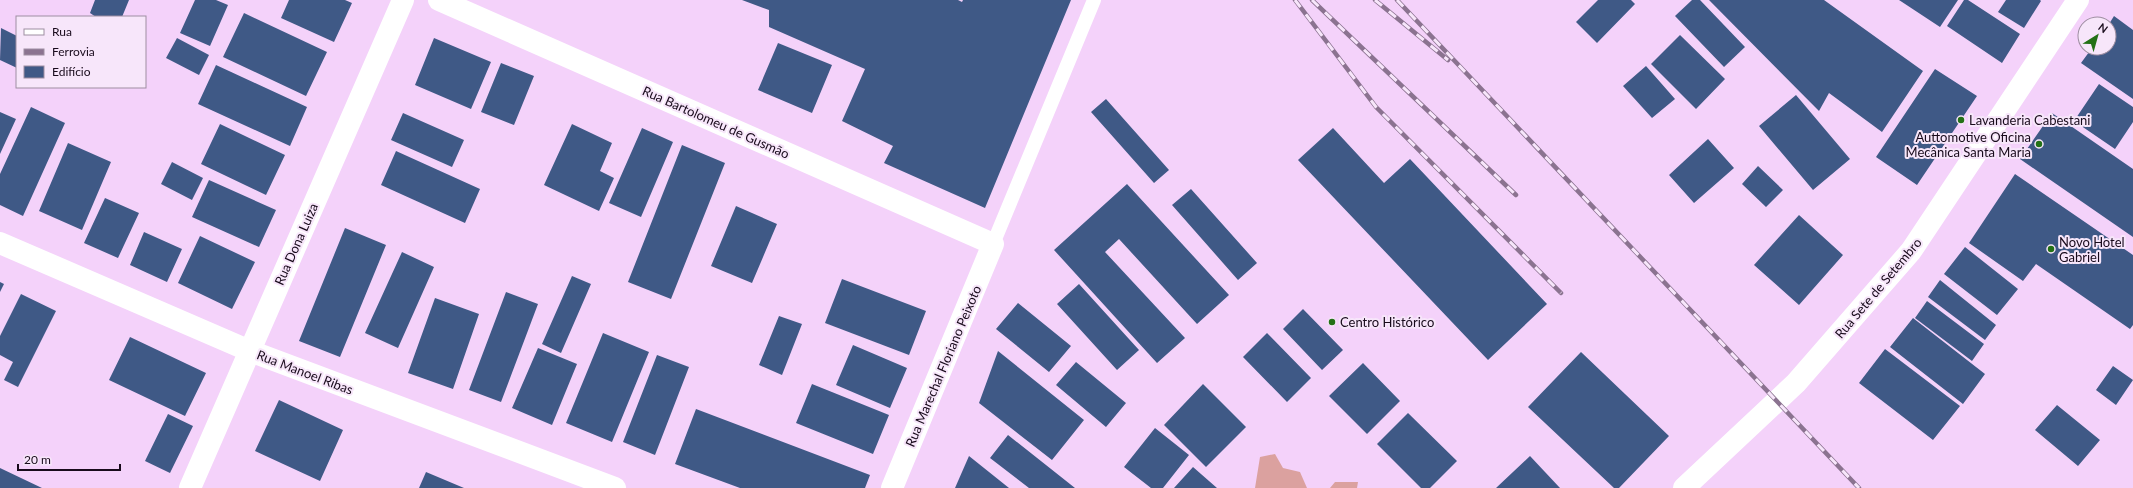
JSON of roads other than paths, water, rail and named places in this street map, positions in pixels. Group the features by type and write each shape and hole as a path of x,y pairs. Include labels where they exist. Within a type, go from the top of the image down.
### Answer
{"street":[{"name":"Rua Dona Luiza","path":"190,488 403,0"},
{"name":"Rua Bartolomeu de Gusmão","path":"439,0 993,244"},
{"name":"Rua Sete de Setembro","path":"1684,488 1796,383 1911,251 2078,0"},
{"name":"Rua Manoel Ribas","path":"0,243 250,351 615,488"},
{"name":"Rua Marechal Floriano Peixoto","path":"892,488 993,244"}],"lane":[{"path":"993,244 1094,0"}],"railway":[{"path":"1295,0 1376,107 1561,293"},
{"path":"1312,0 1516,195"},
{"path":"1375,0 1448,60"},
{"path":"1397,0 1859,488"}],"place":[{"name":"Lavanderia Cabestani","path":"1961,120"},
{"name":"Auttomotive Oficina Mecânica Santa Maria","path":"2039,144"},
{"name":"Novo Hotel Gabriel","path":"2051,249"},
{"name":"Centro Histórico","path":"1332,322"}]}
